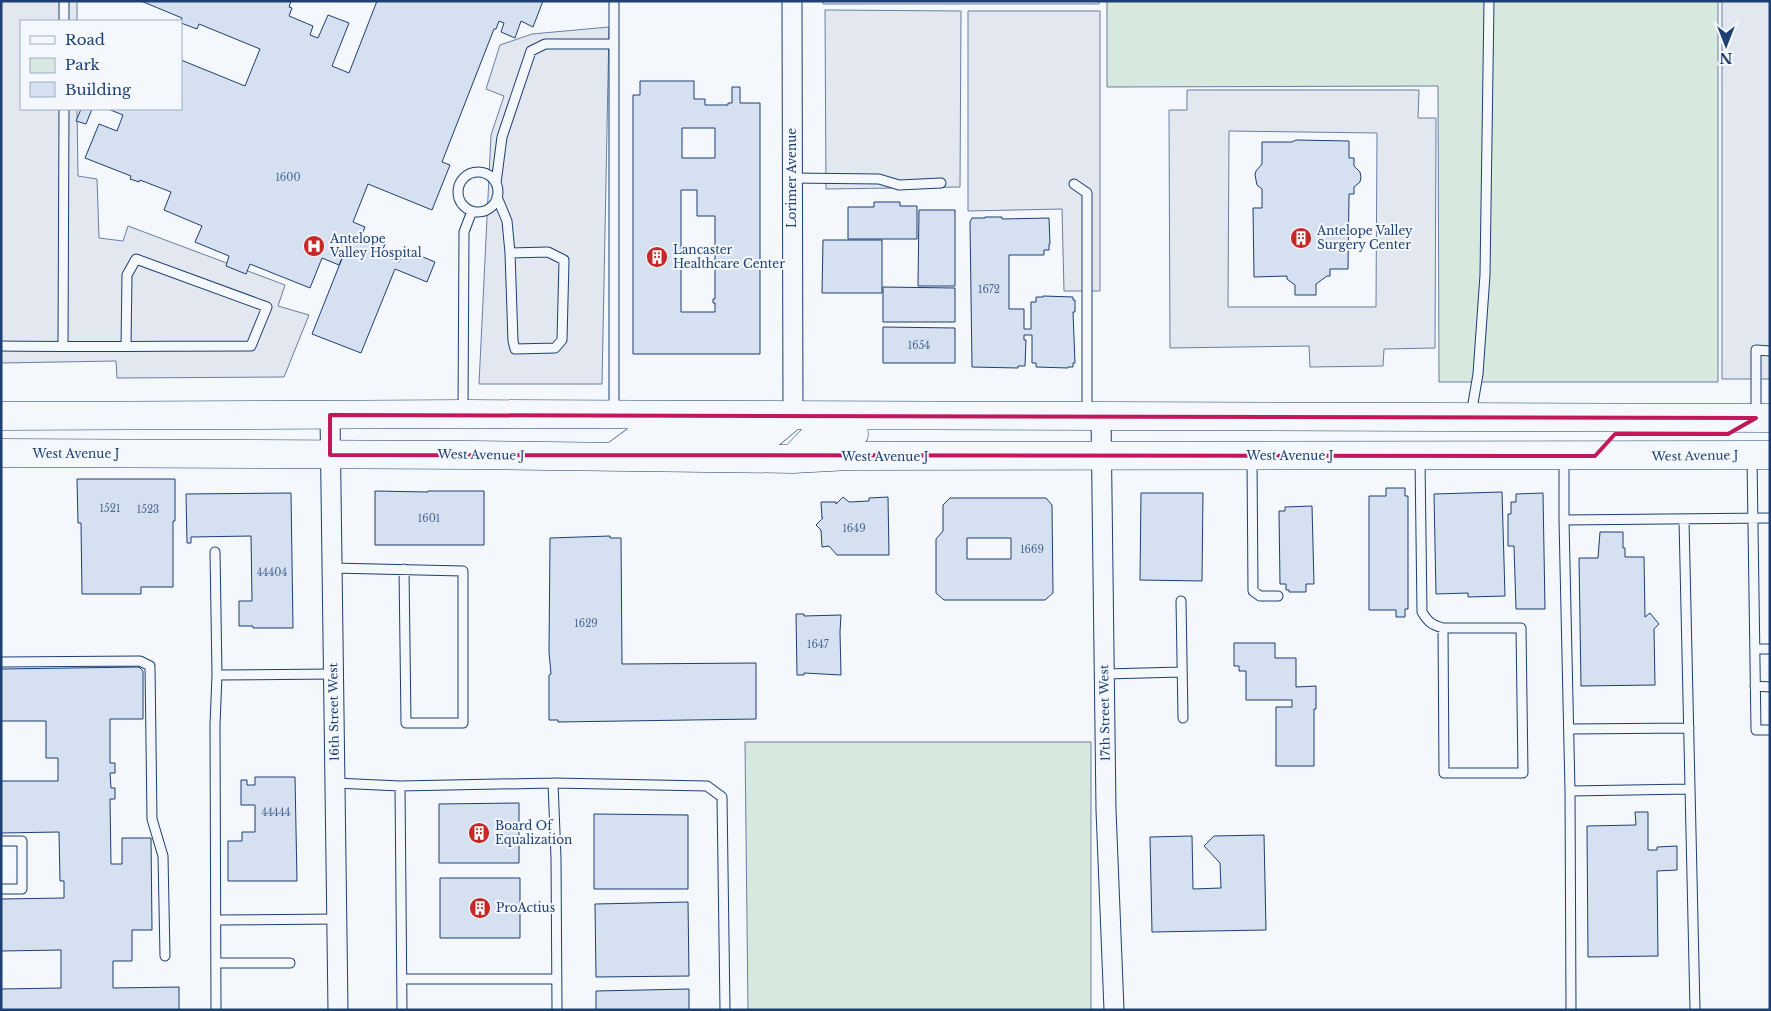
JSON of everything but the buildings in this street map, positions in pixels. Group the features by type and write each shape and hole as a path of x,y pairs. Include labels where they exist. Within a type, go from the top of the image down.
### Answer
{"main road":[{"path":"1,416 614,414 1763,418"},
{"path":"613,457 644,434 769,435 793,415"},
{"path":"793,458 817,434 906,434 941,415"},
{"path":"1595,456 1615,434 1728,434 1763,418"},
{"name":"West Avenue J","path":"1,453 793,458 849,456 1595,456 1764,450"}],"street":[{"name":"Lorimer Avenue","path":"792,1 793,415"},
{"name":"16th Street West","path":"330,415 338,1010"},
{"name":"17th Street West","path":"1094,416 1102,456 1106,810 1114,1010"}],"lane":[{"path":"64,1 64,20"},
{"path":"614,1 614,414"},
{"path":"1471,417 1478,374 1485,276 1489,1"},
{"path":"496,183 487,174 474,172 463,178 458,190 459,197 466,207 478,212 490,208 497,197 498,187 496,183 502,137 531,51 545,44 614,44"},
{"path":"63,346 64,110"},
{"path":"792,178 879,179 899,185 941,183"},
{"path":"1074,184 1087,193 1094,416"},
{"path":"497,197 507,221 515,349 555,348 562,340 564,260 548,252 510,254"},
{"path":"463,414 464,232 472,211"},
{"path":"1,346 63,346 126,346 251,346 267,306 136,259 126,275 126,346"},
{"path":"1763,418 1756,350 1770,350"},
{"path":"1764,450 1753,519 1755,686 1756,730 1770,730"},
{"path":"1252,456 1253,591 1260,596 1278,596"},
{"path":"1420,456 1422,612 1432,625 1443,628 1522,628 1523,773 1444,773 1443,628"},
{"path":"1564,456 1570,791 1571,1010"},
{"path":"1564,520 1770,518"},
{"path":"1684,520 1695,1010"},
{"path":"215,552 217,675 215,725 216,1010"},
{"path":"332,568 404,569 463,571 463,723 406,723 404,569"},
{"path":"1181,601 1183,718"},
{"path":"1755,649 1770,649"},
{"path":"1,662 140,662 150,666 152,819 163,856 165,956"},
{"path":"1105,674 1182,672"},
{"path":"217,675 333,674"},
{"path":"1755,686 1770,686"},
{"path":"1569,729 1689,728"},
{"path":"335,783 400,786 553,783 707,786 722,797 725,1010"},
{"path":"553,783 556,858 557,1010"},
{"path":"400,786 402,1010"},
{"path":"1570,791 1690,789"},
{"path":"1,841 22,840 22,889 1,890"},
{"path":"216,920 337,919"},
{"path":"216,963 290,963"},
{"path":"402,979 556,979"}],"highlighted area":[{"path":"330,415 1756,418 1728,434 1615,434 1595,456 330,455"}],"green space":[{"path":"1107,1 1718,1 1718,382 1439,382 1438,86 1107,87"},
{"path":"745,742 1091,742 1091,1010 748,1010"}],"shaded area":[{"path":"1,1 77,1 77,20 20,20 20,110 77,110 78,176 97,179 99,238 123,241 128,226 285,285 278,306 309,315 284,377 117,378 116,361 1,363"},
{"path":"823,1 1099,1 1099,4 823,4"},
{"path":"1722,1 1770,1 1770,379 1722,379"},
{"path":"825,10 961,11 960,187 826,189"},
{"path":"968,11 1100,11 1100,291 1064,291 1062,209 968,211"},
{"path":"609,27 602,384 479,384 491,135 504,96 486,89 500,45 532,34"},
{"path":"1187,90 1419,90 1418,118 1436,118 1435,348 1384,349 1383,366 1310,367 1309,346 1170,348 1169,110 1187,110","holes":["1229,131 1377,133 1376,307 1228,307"]}],"place":[{"name":"Antelope Valley Surgery Center","path":"1301,238"},
{"name":"Antelope Valley Hospital","path":"314,246"},
{"name":"Lancaster Healthcare Center","path":"657,257"},
{"name":"Board Of Equalization","path":"479,833"},
{"name":"ProActius","path":"480,908"}]}
